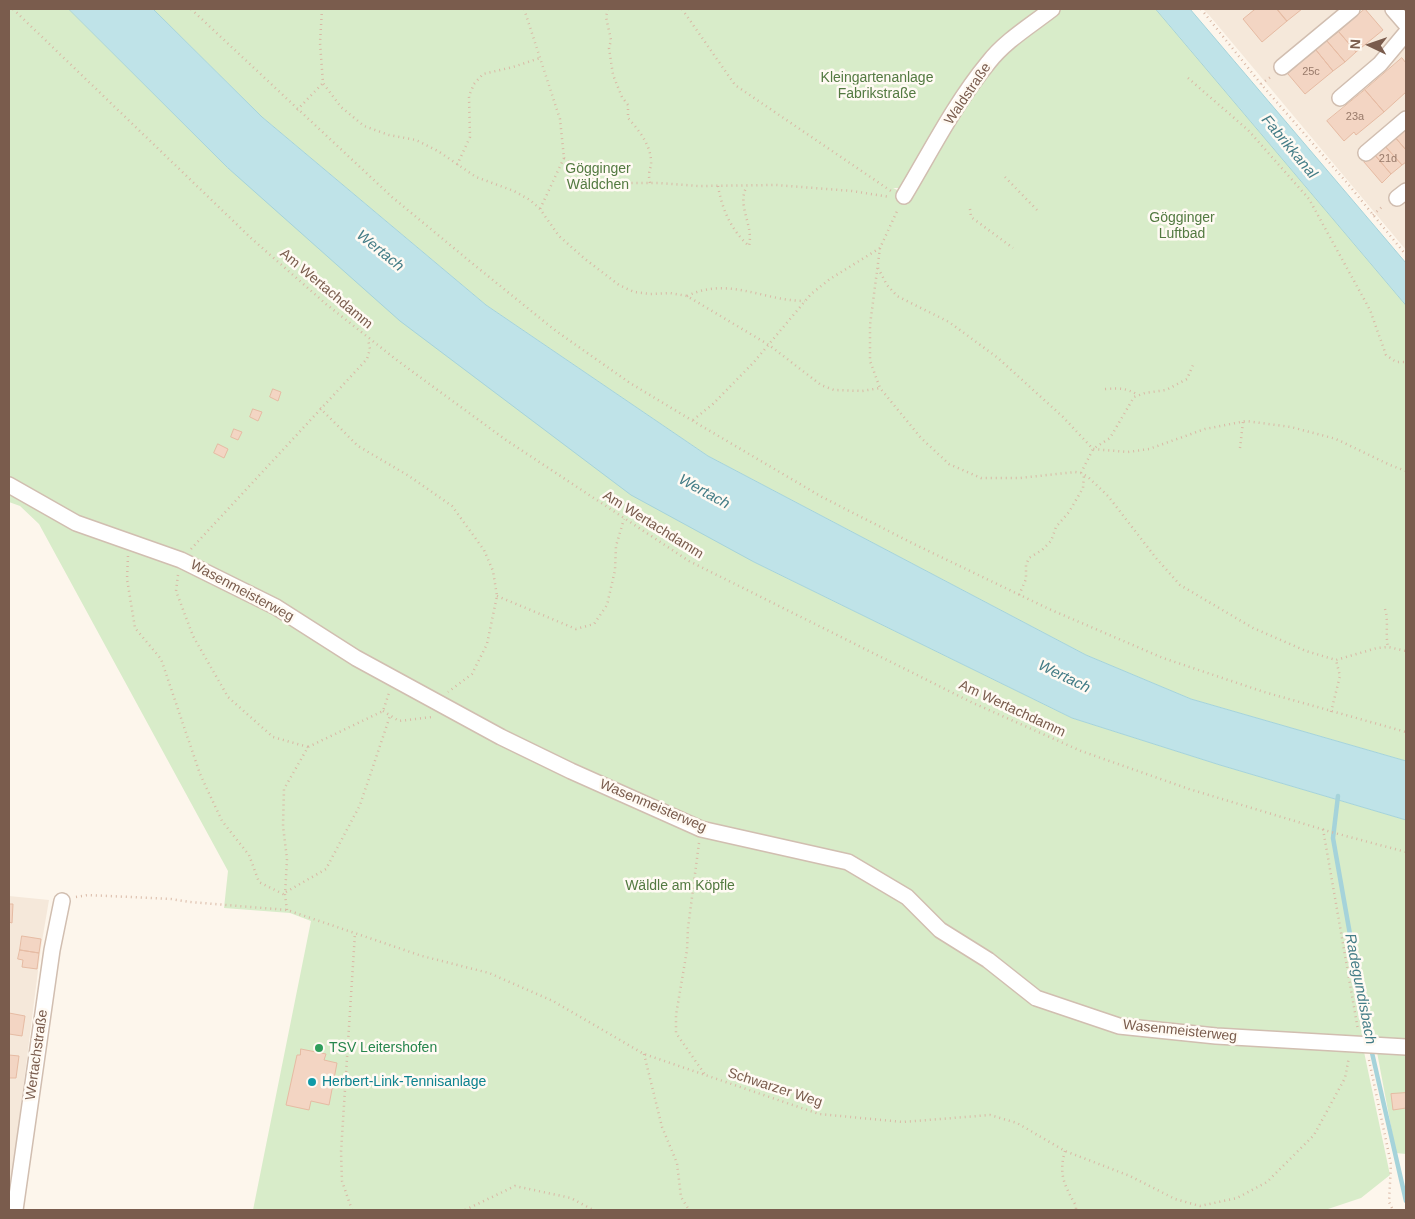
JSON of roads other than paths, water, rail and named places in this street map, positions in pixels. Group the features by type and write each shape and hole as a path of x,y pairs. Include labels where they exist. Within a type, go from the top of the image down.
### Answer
{"street":[{"name":"Waldstraße","path":"904,196 966,94 988,62 1004,45 1052,9"},
{"path":"1282,67 1352,9"},
{"path":"1393,9 1406,24"},
{"path":"1340,98 1380,64 1406,33"},
{"path":"1366,154 1406,119"},
{"name":"Wasenmeisterweg","path":"9,485 76,523 181,560 276,606 356,658 501,737 701,829 848,862 907,897 940,930 988,960 1036,998 1120,1026 1216,1036 1406,1047"},
{"name":"Wertachstraße","path":"15,1210 52,950 62,901"}],"water":[{"name":"Wertach","path":"69,9 153,9 262,117 486,305 708,456 1086,655 1191,699 1406,761 1406,820 1220,765 1072,718 754,562 631,495 400,321 228,168"},
{"name":"Fabrikkanal","path":"1156,9 1190,9 1406,263 1406,305"}],"waterway":[{"name":"Radegundisbach","path":"1338,796 1333,838 1367,1031 1406,1201"}],"place":[{"name":"TSV Leitershofen","path":"319,1048"},
{"name":"Herbert-Link-Tennisanlage","path":"312,1082"}],"park label":[{"name":"Kleingartenanlage Fabrikstraße","path":"877,86"},
{"name":"Gögginger Wäldchen","path":"598,177"},
{"name":"Gögginger Luftbad","path":"1182,226"},
{"name":"Wäldle am Köpfle","path":"680,886"}]}
